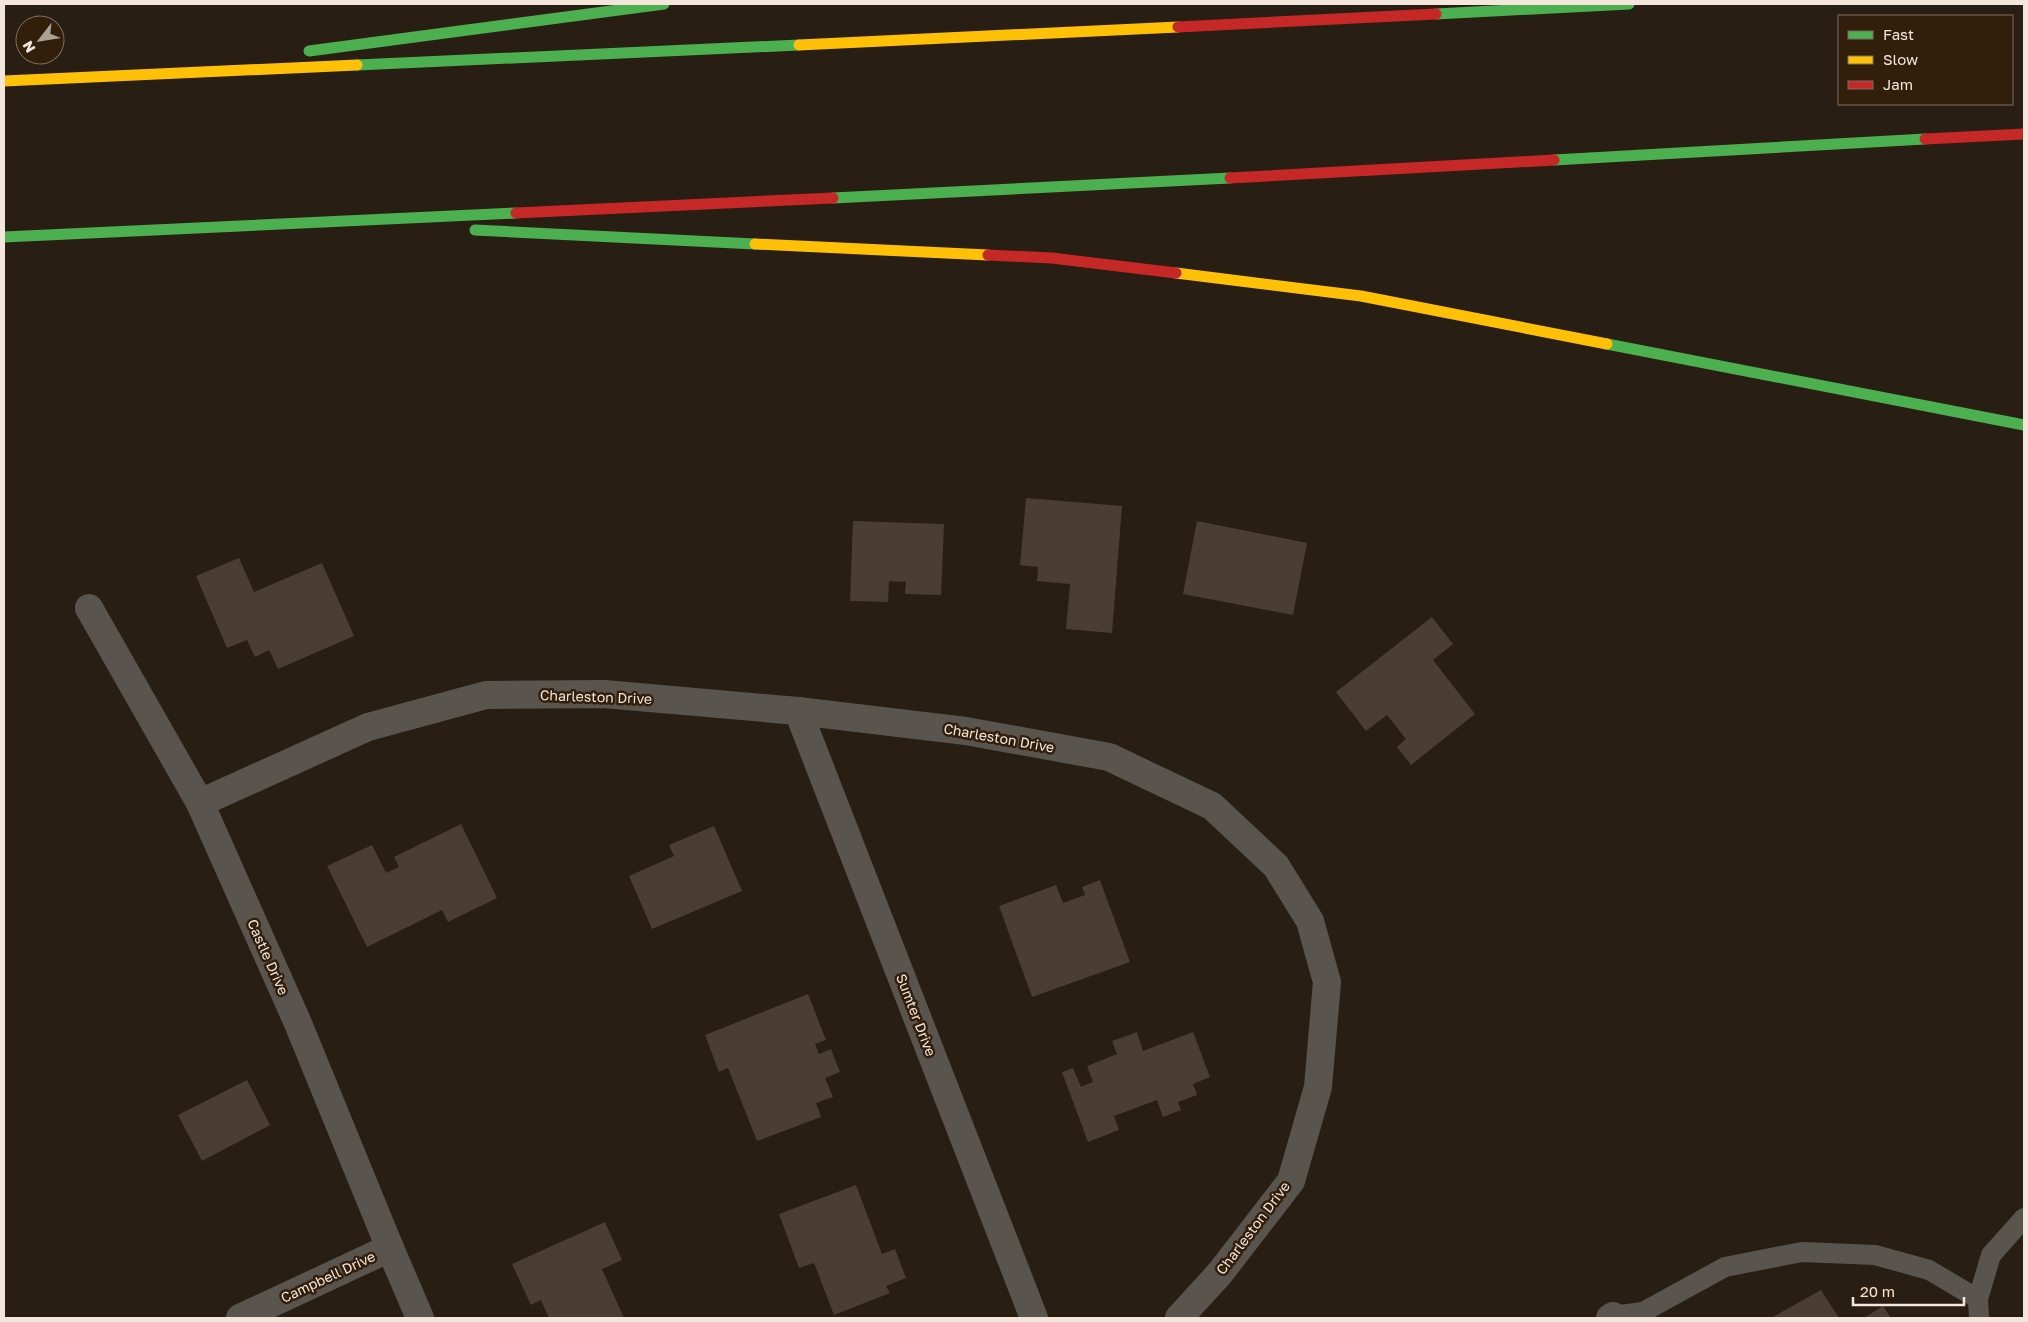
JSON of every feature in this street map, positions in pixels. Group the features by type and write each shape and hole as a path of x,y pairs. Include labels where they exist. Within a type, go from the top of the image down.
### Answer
{"highway":[{"path":"298,53 664,4"},
{"path":"4,81 1100,31 1629,4"},
{"path":"130,75 258,58"},
{"path":"4,237 1048,188 2024,134"},
{"path":"309,222 438,228"},
{"path":"468,229 1052,258 1351,295 2024,425"}],"street":[{"name":"Castle Drive","path":"89,608 200,803 297,1021 420,1318"},
{"name":"Charleston Drive","path":"200,803 368,727 486,695 604,694 798,711 966,731 1109,757 1212,806 1276,866 1310,921 1326,982 1318,1088 1291,1181 1220,1273 1179,1318"},
{"name":"Sumter Drive","path":"798,711 1034,1318"},
{"name":"Campbell Drive","path":"240,1318 390,1248"}],"lane":[{"path":"1612,1317 1643,1312 1724,1267 1802,1252 1875,1255 1928,1270 1979,1309 1991,1255 2024,1218"}],"building":[{"path":"1026,498 1122,506 1112,633 1066,629 1070,584 1037,581 1038,567 1020,565"},
{"path":"853,521 944,524 941,595 905,594 906,582 889,581 888,602 850,601"},
{"path":"1197,521 1307,543 1293,615 1183,594"},
{"path":"239,558 254,592 322,563 354,636 278,669 269,650 255,657 247,640 227,648 196,576"},
{"path":"1432,617 1453,644 1433,660 1475,714 1411,765 1397,747 1406,739 1387,715 1366,731 1336,692"},
{"path":"461,824 497,898 448,922 442,910 367,947 327,866 372,845 386,873 399,867 394,857"},
{"path":"714,826 742,891 652,929 629,876 674,856 669,845"},
{"path":"1100,880 1130,962 1032,997 999,906 1056,885 1063,903 1085,895 1082,887"},
{"path":"808,994 826,1040 815,1044 819,1054 831,1049 840,1072 825,1078 833,1097 816,1103 821,1117 757,1141 728,1068 719,1072 705,1035"},
{"path":"1137,1032 1143,1051 1193,1032 1210,1077 1193,1084 1197,1095 1178,1102 1181,1110 1163,1117 1157,1100 1114,1116 1119,1130 1088,1142 1062,1072 1073,1068 1081,1087 1093,1082 1087,1066 1117,1054 1112,1041"},
{"path":"247,1080 270,1125 202,1161 178,1115"},
{"path":"856,1185 882,1254 895,1249 906,1278 886,1286 890,1293 834,1315 814,1263 799,1268 779,1214"},
{"path":"605,1222 622,1260 602,1269 624,1318 549,1318 541,1300 531,1305 512,1264"},
{"path":"1821,1290 1839,1318 1771,1318"},
{"path":"1883,1306 1891,1318 1864,1318"}],"traffic: fast":[{"path":"309,51 664,4"},
{"path":"1436,14 1629,4"},
{"path":"357,65 799,45"},
{"path":"1554,160 1925,139"},
{"path":"833,198 1230,178"},
{"path":"4,237 516,213"},
{"path":"475,230 755,244"},
{"path":"1607,344 2024,425"}],"traffic: slow":[{"path":"799,45 1178,27"},
{"path":"4,81 357,65"},
{"path":"755,244 988,255"},
{"path":"1176,273 1361,296 1607,344"}],"traffic: jam":[{"path":"1178,27 1436,14"},
{"path":"1925,139 2024,134"},
{"path":"1230,178 1554,160"},
{"path":"516,213 833,198"},
{"path":"988,255 1052,258 1176,273"}]}
